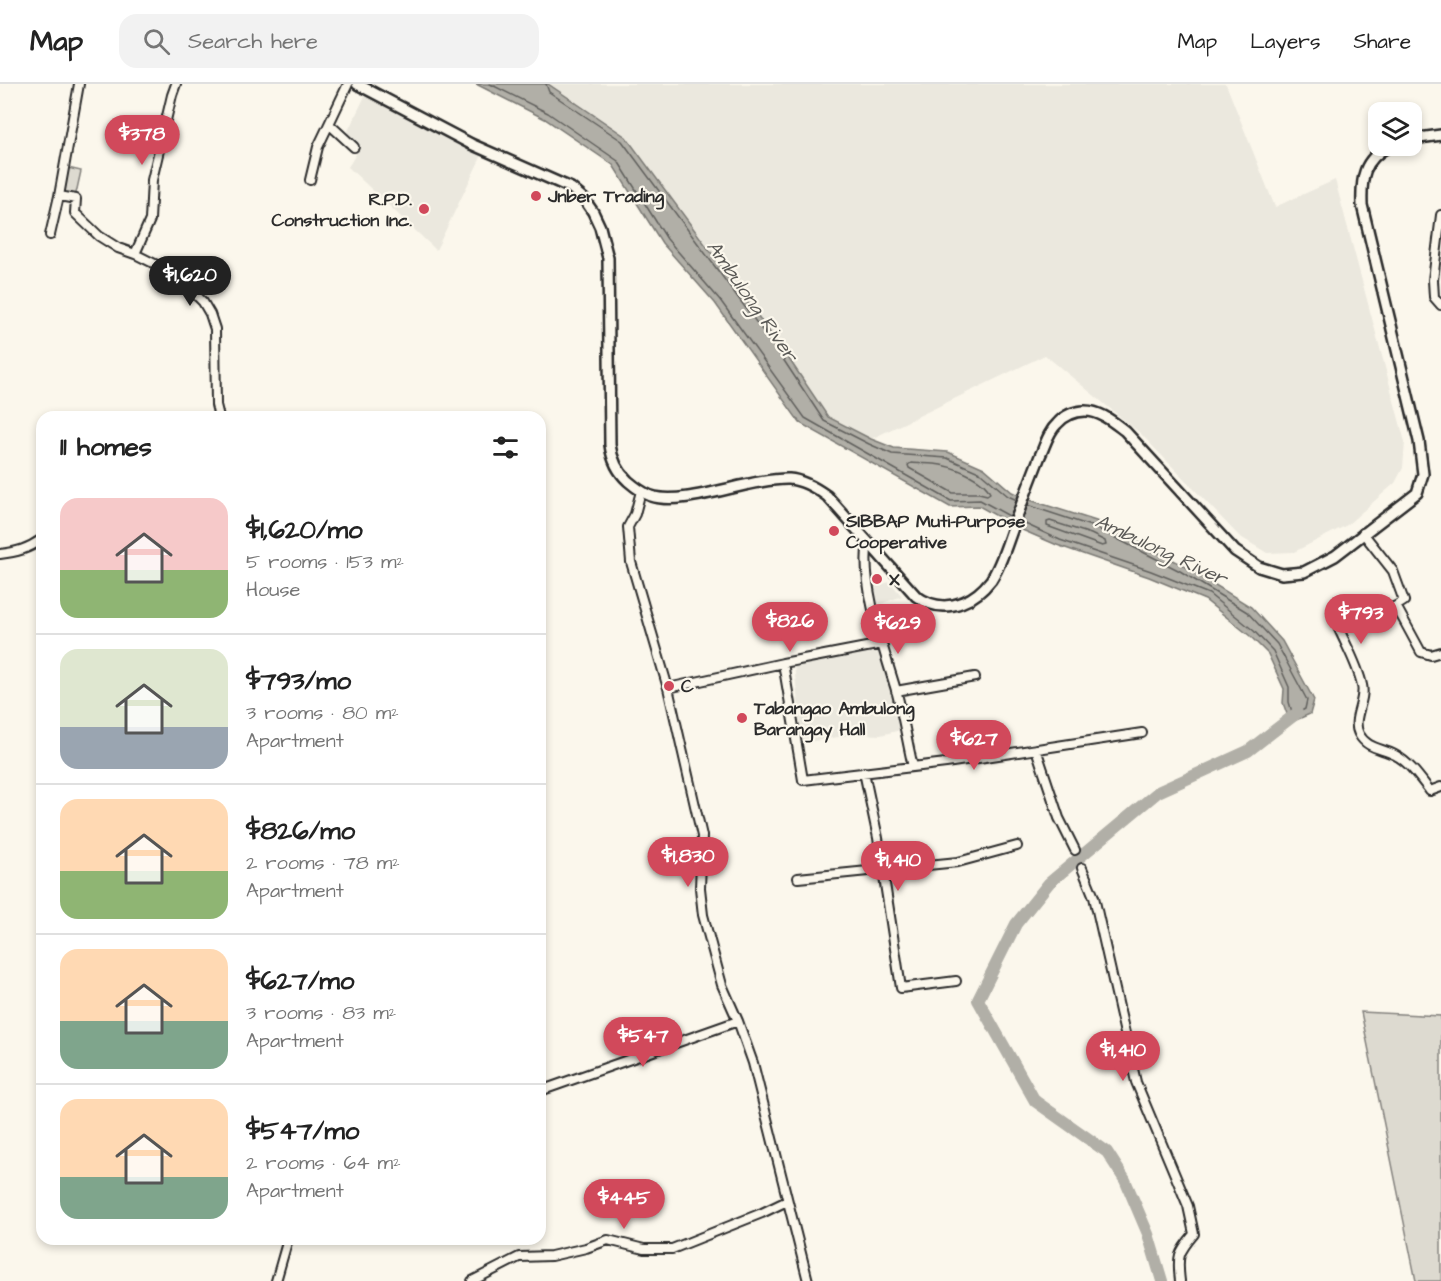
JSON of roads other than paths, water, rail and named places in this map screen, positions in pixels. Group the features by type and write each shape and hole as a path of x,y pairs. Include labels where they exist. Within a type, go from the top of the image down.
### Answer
{"main road":[{"path":"357,84 471,144 571,188 584,199 600,227 608,258 611,454 621,475 651,496 675,499 754,483 790,479 817,488 916,596 941,607 955,606 985,586 1000,563 1026,489 1055,425 1073,413 1086,411 1107,417 1125,431 1235,551 1259,567 1282,574 1304,572 1335,556 1417,493 1423,474 1411,401 1362,205 1361,184 1364,171 1375,156"},
{"path":"1422,137 1441,135"}],"street":[{"path":"50,235 80,84"},
{"path":"135,254 150,220 152,180 176,84"},
{"path":"310,180 318,147 348,84"},
{"path":"329,124 354,147"},
{"path":"59,196 76,200 75,213 99,236 118,248 175,274 189,287 210,314 215,329 218,411"},
{"path":"1441,215 1433,280 1434,297 1441,305"},
{"path":"641,491 635,514 628,527 630,562 668,687 702,836 700,888 703,915 722,984 753,1063 808,1281"},
{"path":"1363,533 1393,571 1404,601 1339,629 1363,686 1363,702 1357,716 1359,734 1373,748 1395,755 1414,770 1430,791 1441,787"},
{"path":"868,542 865,567 913,767"},
{"path":"0,554 17,552 36,543"},
{"path":"1396,606 1420,652 1431,655 1441,652"},
{"path":"668,687 882,644"},
{"path":"783,663 803,780 913,767 1142,733"},
{"path":"896,691 975,677"},
{"path":"1036,748 1059,818 1075,850"},
{"path":"864,772 878,838 900,988 956,981"},
{"path":"798,878 958,861 1017,846"},
{"path":"1082,868 1094,897 1136,1082 1188,1206 1194,1234 1180,1251 1178,1265 1180,1281"},
{"path":"546,1089 738,1022"},
{"path":"472,1281 519,1257 551,1256 586,1248 608,1239 644,1249 672,1249 787,1201"},
{"path":"276,1281 286,1245"}],"water":[{"path":"476,84 548,84 626,137 783,350 828,417 894,448 948,452 984,468 1012,492 1096,521 1183,565 1251,607 1282,641 1314,700 1310,714 1287,724 1283,723 1287,714 1283,703 1284,689 1268,654 1250,636 1205,600 1149,577 1057,545 1020,529 979,506 950,507 800,423 715,303 662,243 613,165 545,119"}],"waterway":[{"name":"Ambulong River","path":"1162,1281 1148,1234 1125,1180 1107,1152 1035,1101 978,1000 1016,924 1049,883 1158,792 1248,751 1297,713"}],"place":[{"name":"Jnber Trading","path":"536,196"},
{"name":"R.P.D. Construction Inc.","path":"424,209"},
{"name":"SIBBAP Muti-Purpose Cooperative","path":"834,531"},
{"name":"X","path":"877,579"},
{"name":"C","path":"669,686"},
{"name":"Tabangao Ambulong Barangay Hall","path":"742,718"}]}
